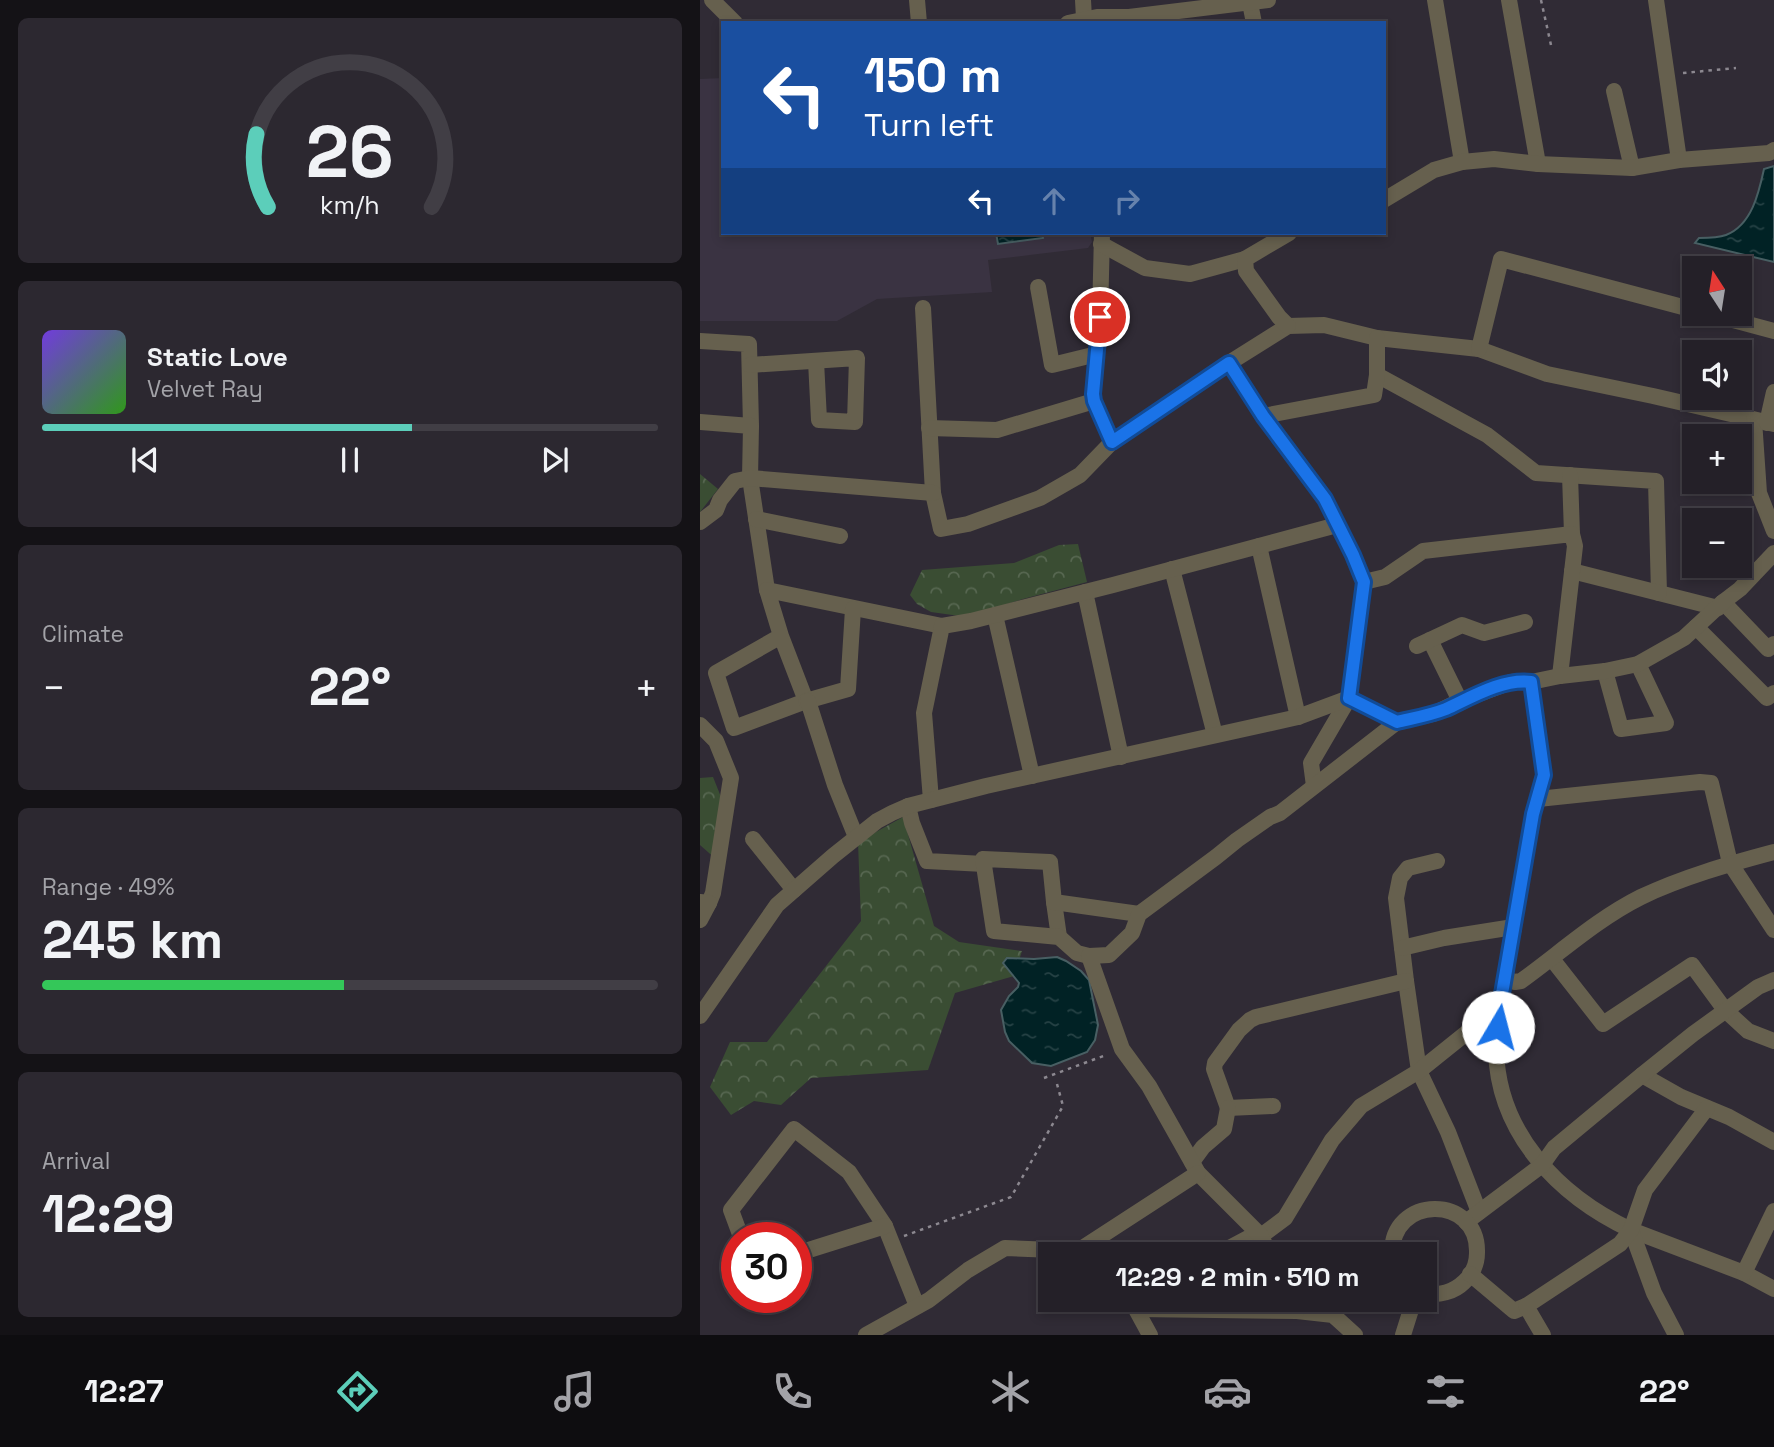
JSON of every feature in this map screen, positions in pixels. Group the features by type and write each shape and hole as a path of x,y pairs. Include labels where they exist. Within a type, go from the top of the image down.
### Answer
{"street":[{"path":"712,0 733,21"},
{"path":"917,0 919,21"},
{"path":"1083,0 1076,21 1268,0"},
{"path":"1435,0 1462,162"},
{"path":"1509,0 1538,164"},
{"path":"1656,0 1679,160"},
{"path":"1250,3 1254,21"},
{"path":"1614,91 1632,168"},
{"path":"1386,199 1434,170 1462,162 1494,159 1538,164 1632,168 1679,160 1769,153 1774,150"},
{"path":"1102,238 1145,268 1190,274 1245,259 1286,235"},
{"path":"1102,238 1100,317 1093,394 1112,442"},
{"path":"1245,259 1246,271 1288,326"},
{"path":"1479,349 1501,260 1682,307"},
{"path":"1038,287 1052,365 1097,354"},
{"path":"923,308 933,494 942,529 968,524 1040,498 1080,475 1112,442 1288,326 1324,325 1377,338 1479,349 1547,374 1765,422"},
{"path":"1752,325 1774,331"},
{"path":"1263,416 1374,395 1377,338"},
{"path":"700,341 749,344 750,478 767,590 781,636 856,837"},
{"path":"750,365 816,360 857,358 855,422 819,420 816,360"},
{"path":"1229,363 1263,416 1325,499 1364,582 1349,698 1311,764 1314,786"},
{"path":"1377,375 1487,435 1536,473 1656,481 1658,593"},
{"path":"1774,392 1765,422 1759,492 1774,531"},
{"path":"929,428 997,430 1094,401"},
{"path":"700,422 751,426"},
{"path":"1560,676 1575,546 1572,534 1570,475"},
{"path":"700,522 716,510 720,500 735,481 750,478 933,494"},
{"path":"756,519 840,536"},
{"path":"767,590 942,626 1085,592 1337,525"},
{"path":"1364,582 1385,577 1423,551 1572,534"},
{"path":"1259,546 1298,717"},
{"path":"1059,937 1050,862 984,859 995,931 1059,937 1077,953 1089,956 1109,955 1132,933 1139,914 1237,840 1280,813 1397,722 1433,714 1511,682 1531,682 1638,664 1684,638 1740,589 1774,553"},
{"path":"1172,569 1215,734"},
{"path":"1572,571 1658,593 1720,605 1768,649 1774,644"},
{"path":"1085,592 1121,757"},
{"path":"781,636 716,673 734,728 848,688 853,609"},
{"path":"995,614 1032,776"},
{"path":"1460,701 1424,643 1462,625 1484,633 1525,622"},
{"path":"931,800 924,713 942,626"},
{"path":"1696,627 1766,698 1774,693"},
{"path":"1605,671 1621,729 1666,723 1638,664"},
{"path":"1531,682 1544,775 1533,814 1498,1017 1496,1051 1505,1099 1526,1144 1542,1165 1572,1195 1631,1230 1744,1273 1774,1289"},
{"path":"700,1016 777,905 856,837 892,813 908,806 1298,717 1349,698 1397,722"},
{"path":"700,725 716,741 731,778 713,893 705,903 700,920"},
{"path":"1538,799 1711,783 1730,863 1774,930"},
{"path":"908,806 927,861 984,864"},
{"path":"753,839 794,890"},
{"path":"1505,979 1521,981 1587,931 1640,898 1730,863 1774,852"},
{"path":"1437,861 1408,868 1400,878 1396,898 1419,1071 1448,1132 1477,1244 1477,1257 1470,1275 1456,1289 1437,1293"},
{"path":"1054,902 1139,914"},
{"path":"1402,948 1444,938 1514,929"},
{"path":"1089,956 1122,1049 1149,1086 1195,1167 1264,1242"},
{"path":"1552,959 1603,1024 1692,965 1725,1010 1748,1031 1774,1041"},
{"path":"1392,1242 1403,1222 1415,1213 1441,1209 1472,1217 1542,1165 1554,1149 1642,1075 1725,1010 1758,987 1774,980"},
{"path":"1098,1242 1195,1167 1203,1147 1224,1129 1228,1108 1214,1069 1215,1063 1239,1030 1250,1020 1406,981"},
{"path":"1240,1242 1248,1238 1261,1237 1285,1218 1332,1140 1361,1106 1419,1071 1485,1018 1498,1017"},
{"path":"1642,1075 1774,1142"},
{"path":"1228,1108 1273,1105"},
{"path":"1470,1275 1514,1311 1526,1306 1620,1244 1631,1230 1645,1190 1707,1108"},
{"path":"736,1222 731,1209 794,1129 849,1172 888,1233 917,1306"},
{"path":"1744,1273 1774,1210"},
{"path":"1631,1230 1654,1293 1676,1335"},
{"path":"812,1250 888,1233"},
{"path":"866,1335 929,1300 968,1270 1005,1248 1038,1249"},
{"path":"1526,1306 1543,1335"},
{"path":"1138,1312 1150,1335"},
{"path":"1320,1312 1333,1315 1355,1335"},
{"path":"1402,1335 1410,1312"}],"path":[{"path":"1541,0 1551,45"},
{"path":"1667,74 1736,68"},
{"path":"1044,1078 1122,1049"},
{"path":"888,1233 1010,1197 1063,1106 1058,1084"}],"shaded area":[{"path":"721,78 721,235 1090,235 1092,242 1088,248 988,260 992,292 877,299 837,321 700,321 700,79"}],"green space":[{"path":"700,474 718,489 700,512"},
{"path":"1078,544 1087,582 967,617 931,612 917,604 910,595 922,570 1014,563 1059,545"},
{"path":"713,777 727,812 717,860 700,845 700,778"},
{"path":"903,817 934,926 959,942 1022,951 1014,976 955,993 928,1070 811,1078 781,1105 754,1101 731,1115 710,1087 730,1042 767,1042 861,921 858,842"}],"water":[{"path":"1774,166 1774,262 1695,243 1699,238 1726,235 1742,224 1753,207 1764,169"},
{"path":"996,235 1042,235 1043,238 998,244"},
{"path":"1057,957 1081,971 1089,980 1098,1025 1095,1040 1087,1052 1051,1066 1032,1063 1009,1041 1001,1010 1019,983 1003,963 1007,958"}],"route":[{"path":"1100,317 1093,394 1112,442 1229,363 1263,416 1325,499 1364,582 1349,698 1397,722 1433,714 1511,682 1531,682 1544,775 1533,814 1498,1027"}]}
